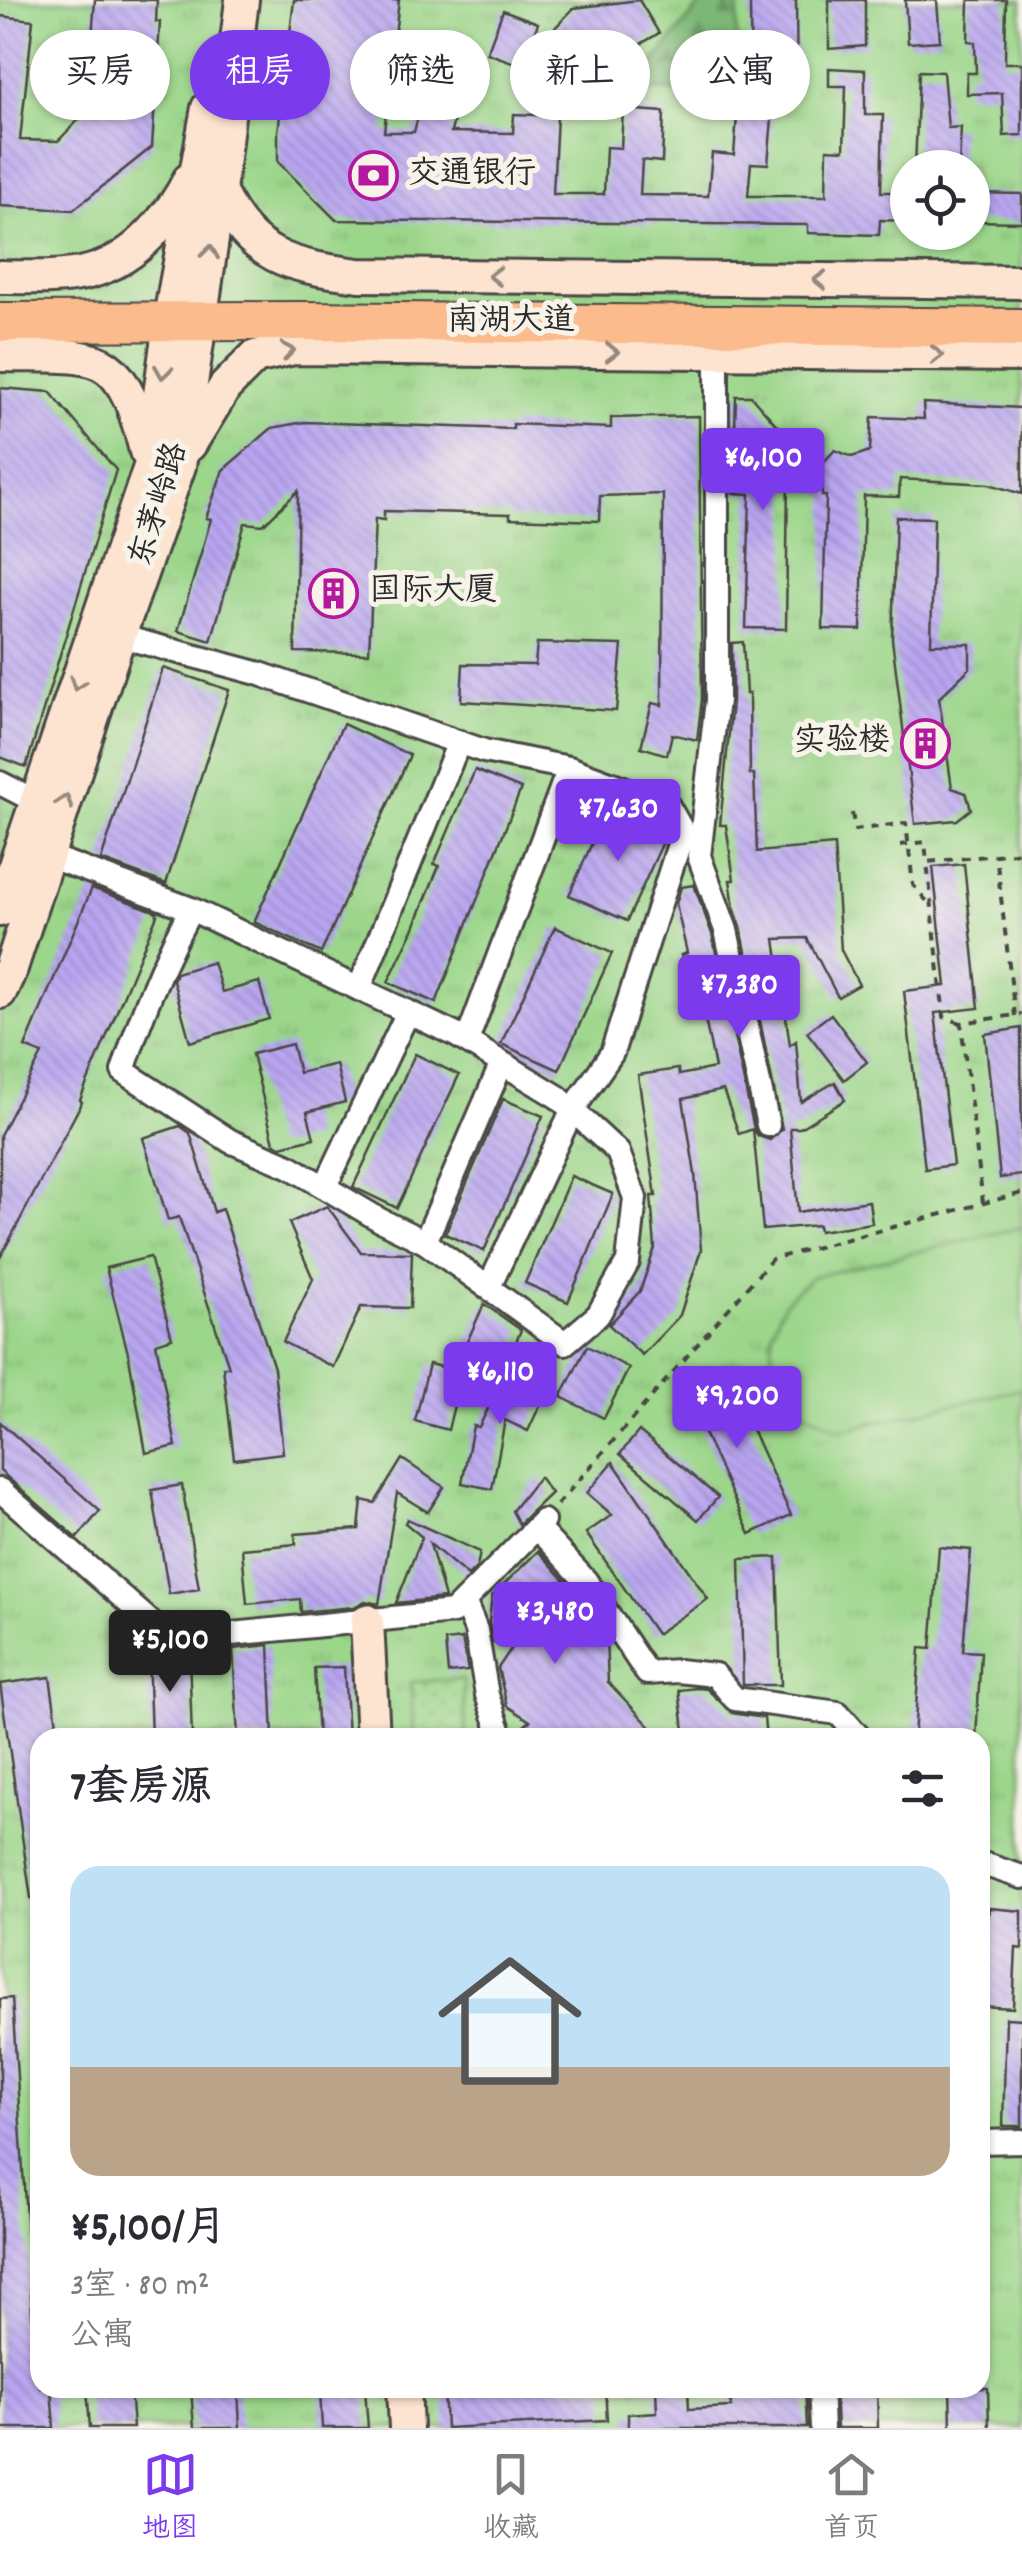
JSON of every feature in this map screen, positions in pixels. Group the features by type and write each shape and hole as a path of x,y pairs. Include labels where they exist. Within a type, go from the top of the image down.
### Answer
{"main road":[{"name":"东茅岭路","path":"0,992 119,636 164,467 187,312 200,153 226,0"},
{"name":"东茅岭路","path":"187,312 219,191 242,0"},
{"path":"0,278 56,278 92,273 118,263 140,246 182,198 200,153"},
{"path":"219,191 235,224 257,244 306,268 359,274 1022,282"},
{"name":"南湖大道","path":"0,300 187,312 1022,328"},
{"name":"南湖大道","path":"0,322 187,312 1022,308"},
{"path":"0,354 88,356 106,364 122,382 164,467 226,386 255,357 294,348 1022,356"},
{"name":"东茅岭路","path":"0,910 164,467"},
{"path":"367,1621 372,1728"},
{"path":"404,2398 406,2428"}],"street":[{"path":"717,354 717,700 699,856 726,930 768,1125"},
{"path":"119,636 258,673 484,751 569,768 667,804 683,832 612,1053 572,1111 489,1287"},
{"path":"360,989 459,742"},
{"path":"467,1041 569,768"},
{"path":"0,783 37,802"},
{"path":"48,856 191,909 467,1041 558,1097 618,1152 635,1198 628,1262 598,1316 565,1343 425,1242 289,1166 230,1141 123,1071 169,950 191,909"},
{"path":"324,1187 408,1012"},
{"path":"425,1242 502,1063"},
{"path":"0,1490 170,1640 453,1612 540,1524 586,1581 648,1673 678,1670 716,1675 735,1699 838,1713 851,1728"},
{"path":"464,1601 476,1630 487,1694 499,1728"},
{"path":"990,1866 1022,1877"},
{"path":"990,2142 1022,2142"},
{"path":"820,2398 822,2428"}],"path":[{"path":"852,814 855,830 906,823 913,885 932,907"},
{"path":"900,845 925,842 944,1017 961,1023 1022,1014"},
{"path":"928,862 1022,852"},
{"path":"996,855 1015,1016"},
{"path":"961,1023 983,1204"},
{"path":"540,1524 772,1258 1022,1193"}],"green space":[{"path":"0,0 1022,0 1022,2428 0,2428"},
{"path":"704,0 738,0 737,30 680,30"},
{"path":"670,42 670,91 650,90 650,67"},
{"path":"1022,1227 1022,1389 840,1430 795,1406 772,1373 772,1331 785,1301 812,1277"},
{"path":"463,1679 466,1728 414,1728 411,1682"}],"building":[{"path":"95,0 157,0 159,30 93,30"},
{"path":"294,0 399,0 396,30 350,30 350,120 385,120 384,132 414,132 417,120 454,120 451,132 513,133 514,120 557,120 553,194 604,194 606,147 621,148 622,120 650,120 650,111 664,112 662,162 642,160 640,195 708,196 712,153 734,155 737,120 772,120 768,164 751,163 748,196 826,196 827,149 844,150 846,86 829,86 829,68 865,70 865,115 883,115 881,192 890,192 890,220 880,220 879,235 808,233 808,225 336,220 278,162 279,120 330,120 330,30 290,30"},
{"path":"639,0 659,33 650,38 650,30 553,30 574,8"},
{"path":"750,0 796,0 796,30 750,30"},
{"path":"829,0 865,0 865,46 829,49"},
{"path":"905,0 937,0 940,41 908,43"},
{"path":"969,0 1006,0 1005,63 1022,63 1022,135 1004,136 1002,93 967,94 967,73 976,73 975,42 968,41"},
{"path":"503,10 538,23 536,30 510,30 510,61 490,54"},
{"path":"0,16 33,20 20,140 58,141 78,120 154,120 152,147 73,210 0,206"},
{"path":"919,71 943,72 948,128 961,127 960,150 916,150"},
{"path":"990,193 1022,194 1022,222 990,221"},
{"path":"0,388 50,392 116,470 26,767 0,757"},
{"path":"736,396 751,396 780,429 778,458 788,475 786,629 746,628 750,494 733,493"},
{"path":"923,403 1022,408 1022,494 989,484 900,479 899,497 864,496 861,630 823,629 826,496 822,496 821,465 835,450 852,457 870,451 872,417 924,419"},
{"path":"699,416 702,699 697,740 672,734 667,755 641,747 652,703 662,705 663,494 600,496 599,521 384,511 384,520 375,519 369,653 295,652 298,491 263,525 245,523 211,641 178,631 211,519 206,518 223,470 272,428 304,422 611,428 611,418"},
{"name":"实验楼","path":"896,517 934,518 931,644 970,644 970,668 939,698 952,788 966,793 971,809 957,820 915,824 892,639"},
{"path":"743,642 757,852 834,845 841,950 859,985 838,997 807,938 775,939 790,1045 796,1041 801,1102 835,1082 845,1100 800,1128 790,1128 798,1212 869,1201 872,1223 819,1231 818,1225 763,1230 753,1129 739,1134 723,1090 683,1099 695,1174 701,1250 680,1315 642,1355 609,1325 640,1291 655,1248 651,1196 656,1196 638,1075 678,1069 679,1075 715,1068 704,1014 700,1015 681,955 687,953 676,904 681,887 694,885 712,934 754,1129 758,1136 770,1140 782,1129 734,907 726,825 720,825 732,702 732,643"},
{"path":"537,643 622,645 616,711 461,701 463,664 535,665"},
{"path":"163,668 229,690 166,884 101,860"},
{"path":"343,724 410,755 321,953 254,922"},
{"path":"475,770 521,789 436,1003 388,982 413,930 439,866 434,864"},
{"path":"608,807 667,833 627,921 569,895"},
{"path":"964,864 979,1008 935,1013 953,1165 925,1169 904,991 946,986 933,867"},
{"path":"92,888 157,915 82,1102 0,1258 0,1135 42,1054 25,1047"},
{"path":"555,927 612,953 559,1070 501,1044"},
{"path":"213,962 222,992 259,982 269,1019 190,1042 173,980 176,973"},
{"path":"831,1014 867,1062 844,1080 807,1032"},
{"path":"1021,1028 1022,1175 1000,1178 985,1034"},
{"path":"292,1044 299,1073 336,1064 345,1102 307,1112 314,1138 281,1146 274,1143 252,1054"},
{"path":"415,1054 459,1075 397,1208 353,1187"},
{"path":"503,1099 543,1116 484,1251 445,1234"},
{"path":"180,1126 190,1133 214,1212 222,1209 274,1368 283,1453 234,1459 223,1367 229,1367 179,1217 168,1220 143,1138"},
{"path":"571,1176 613,1194 568,1302 525,1283"},
{"path":"327,1206 361,1252 412,1253 410,1308 361,1307 333,1367 283,1342 313,1279 289,1223"},
{"path":"150,1257 172,1338 156,1343 176,1446 146,1453 129,1357 106,1268"},
{"path":"484,1304 521,1330 504,1370 463,1351"},
{"path":"587,1346 629,1368 604,1418 561,1397"},
{"path":"429,1364 462,1372 448,1430 415,1421"},
{"path":"724,1368 791,1515 750,1534 683,1387"},
{"path":"507,1370 547,1390 528,1431 505,1420 492,1489 462,1483 473,1426 479,1427"},
{"path":"0,1422 100,1511 77,1538 0,1471"},
{"path":"639,1431 718,1497 698,1520 620,1454"},
{"path":"402,1459 444,1487 428,1512 397,1493 379,1604 365,1601 354,1607 301,1612 300,1599 247,1604 242,1549 296,1544 295,1534 359,1529 362,1500 375,1503"},
{"path":"613,1462 708,1599 656,1634 586,1533 612,1515 587,1493"},
{"path":"539,1477 551,1493 519,1524 512,1511"},
{"path":"182,1485 199,1589 169,1594 152,1490"},
{"path":"407,1519 480,1552 477,1567 468,1576 430,1544 445,1598 396,1603 422,1537 405,1523"},
{"path":"939,1547 971,1550 963,1651 981,1652 977,1728 915,1728 920,1648 931,1649"},
{"path":"538,1551 571,1587 527,1609 557,1615 551,1642 606,1640 608,1682 652,1728 522,1728 530,1721 507,1706 498,1668 513,1646 493,1643 489,1622 492,1596"},
{"path":"777,1557 781,1685 743,1685 740,1559"},
{"path":"462,1639 468,1671 448,1673 445,1641"},
{"path":"269,1645 273,1728 237,1728 233,1649"},
{"path":"148,1652 189,1653 192,1728 151,1728"},
{"path":"344,1667 347,1728 317,1728 314,1668"},
{"path":"50,1677 58,1728 30,1728 30,1891 0,1684"},
{"path":"707,1689 732,1713 764,1718 765,1728 684,1728 679,1690"},
{"path":"990,1908 1022,1911 1022,1949 1016,1948 1013,2008 990,2007"},
{"path":"12,1998 30,2281 30,2398 52,2398 54,2428 0,2428 0,1999"},
{"path":"1006,2018 1022,2019 1022,2126 1003,2126"},
{"path":"88,2398 131,2398 133,2428 90,2428"},
{"path":"192,2398 238,2398 240,2428 194,2428"},
{"path":"320,2398 366,2398 368,2428 322,2428"},
{"path":"444,2398 606,2398 607,2420 446,2428"},
{"path":"656,2398 688,2398 689,2409 731,2407 731,2398 806,2398 807,2428 628,2428 628,2414 657,2412"},
{"path":"836,2398 877,2398 878,2428 837,2428"},
{"path":"950,2398 988,2398 989,2428 951,2428"}],"place":[{"name":"交通银行","path":"373,176"},
{"name":"国际大厦","path":"334,593"},
{"name":"实验楼","path":"925,743"}]}
